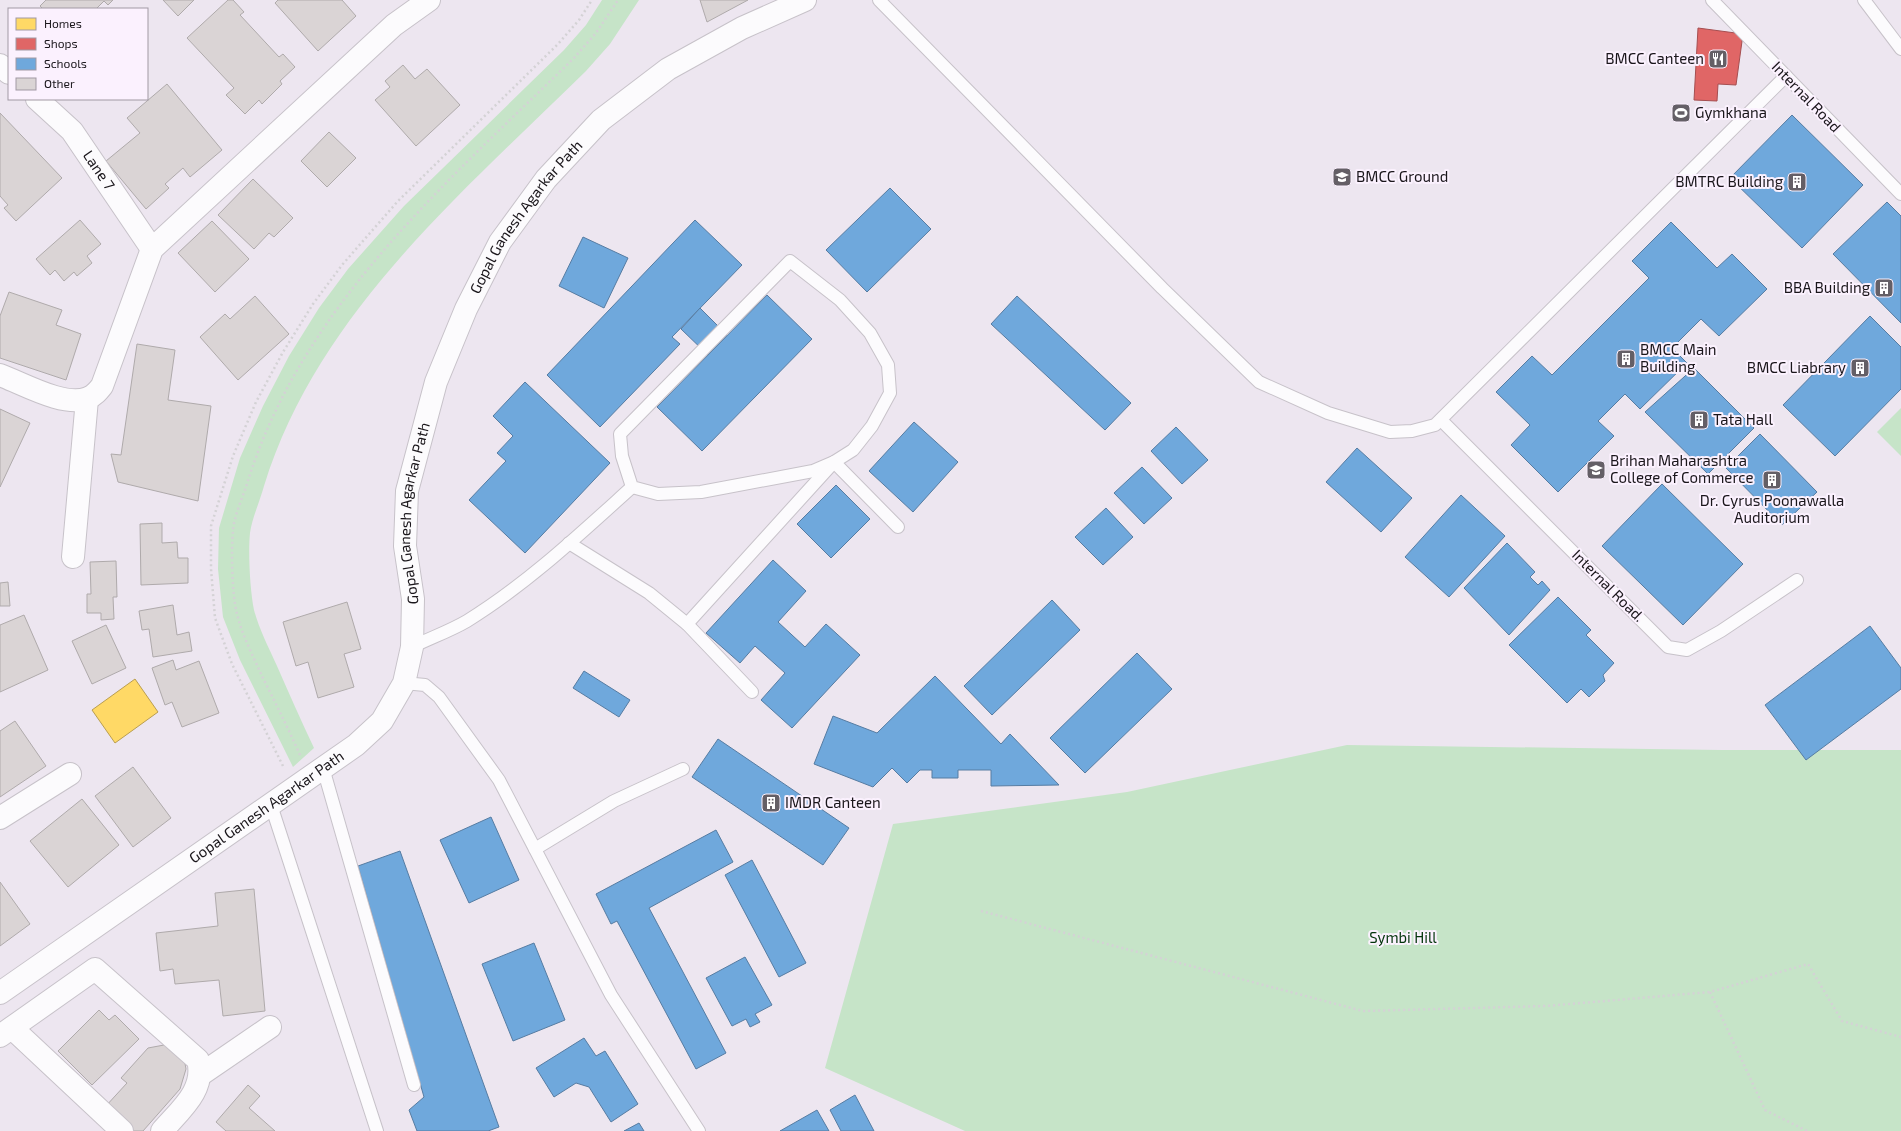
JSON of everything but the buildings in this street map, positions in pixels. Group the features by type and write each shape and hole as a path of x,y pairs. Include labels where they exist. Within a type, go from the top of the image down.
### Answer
{"street":[{"path":"0,375 61,399 75,401 87,399 96,394 102,386 152,249 394,25 430,0"},
{"name":"Gopal Ganesh Agarkar Path","path":"0,993 356,745 382,721 404,683 412,647 413,599 405,546 407,491 436,382 466,309 500,242 546,179 600,120 668,69 742,28 805,0"},
{"path":"0,65 8,73"},
{"name":"Lane 7","path":"38,100 72,131 152,249"},
{"path":"72,557 87,399"},
{"path":"0,818 70,774"},
{"path":"122,1131 6,1032 95,969 198,1060 200,1076 195,1092 162,1131"},
{"path":"200,1076 270,1027"}],"lane":[{"path":"879,0 1162,288 1259,382 1328,413 1390,432 1412,431 1435,425 1441,420 1786,76"},
{"name":"Internal Road","path":"1712,0 1901,194"},
{"path":"1864,0 1901,49"},
{"path":"790,261 840,300 870,333 888,365 890,393 872,426 853,450 834,462 813,471 701,492 658,494 632,487 622,456 620,434 790,261"},
{"name":"Internal Road.","path":"1441,420 1668,647 1688,650 1722,631 1797,580"},
{"path":"834,462 898,527"},
{"path":"687,624 834,462"},
{"path":"412,647 466,621 512,589 568,543 632,487"},
{"path":"568,543 648,593 687,624 752,692"},
{"path":"404,683 425,685 439,697 499,780 612,996 699,1131"},
{"path":"323,768 414,1085"},
{"path":"535,849 614,801 683,769"},
{"path":"271,805 377,1131"}],"path":[{"path":"304,782 282,766 232,664 215,618 210,569 211,526 233,456 256,402 283,352 313,304 342,265 398,201 558,44 579,20 592,0"},
{"path":"304,782 302,759 252,655 236,613 232,568 233,530 253,463 275,412 301,363 330,316 359,278 414,215 573,59 596,33 618,0"},
{"path":"981,911 1363,1011 1546,1006 1710,992 1808,964 1842,1021 1901,1037"},
{"path":"1710,992 1765,1110 1807,1131"}],"green space":[{"path":"602,0 639,0 610,44 586,71 491,163 398,260 356,311 319,366 288,424 252,521 249,541 249,561 251,593 256,617 314,748 293,767 240,660 223,617 218,569 219,528 240,458 263,406 289,356 319,308 348,269 404,206 564,50 586,25"},
{"path":"1901,408 1901,456 1877,432"},
{"name":"Symbi Hill","path":"1347,745 1722,750 1901,750 1901,1131 965,1131 825,1068 893,824 1127,792"}],"place":[{"name":"BMCC Canteen","path":"1718,59"},
{"name":"Gymkhana","path":"1681,113"},
{"name":"BMCC Ground","path":"1342,177"},
{"name":"BMTRC Building","path":"1797,182"},
{"name":"BBA Building","path":"1884,288"},
{"name":"BMCC Main Building","path":"1626,359"},
{"name":"BMCC Liabrary","path":"1860,368"},
{"name":"Tata Hall","path":"1699,420"},
{"name":"Brihan Maharashtra College of Commerce","path":"1596,470"},
{"name":"Dr. Cyrus Poonawalla Auditorium","path":"1772,480"},
{"name":"IMDR Canteen","path":"771,803"}]}
